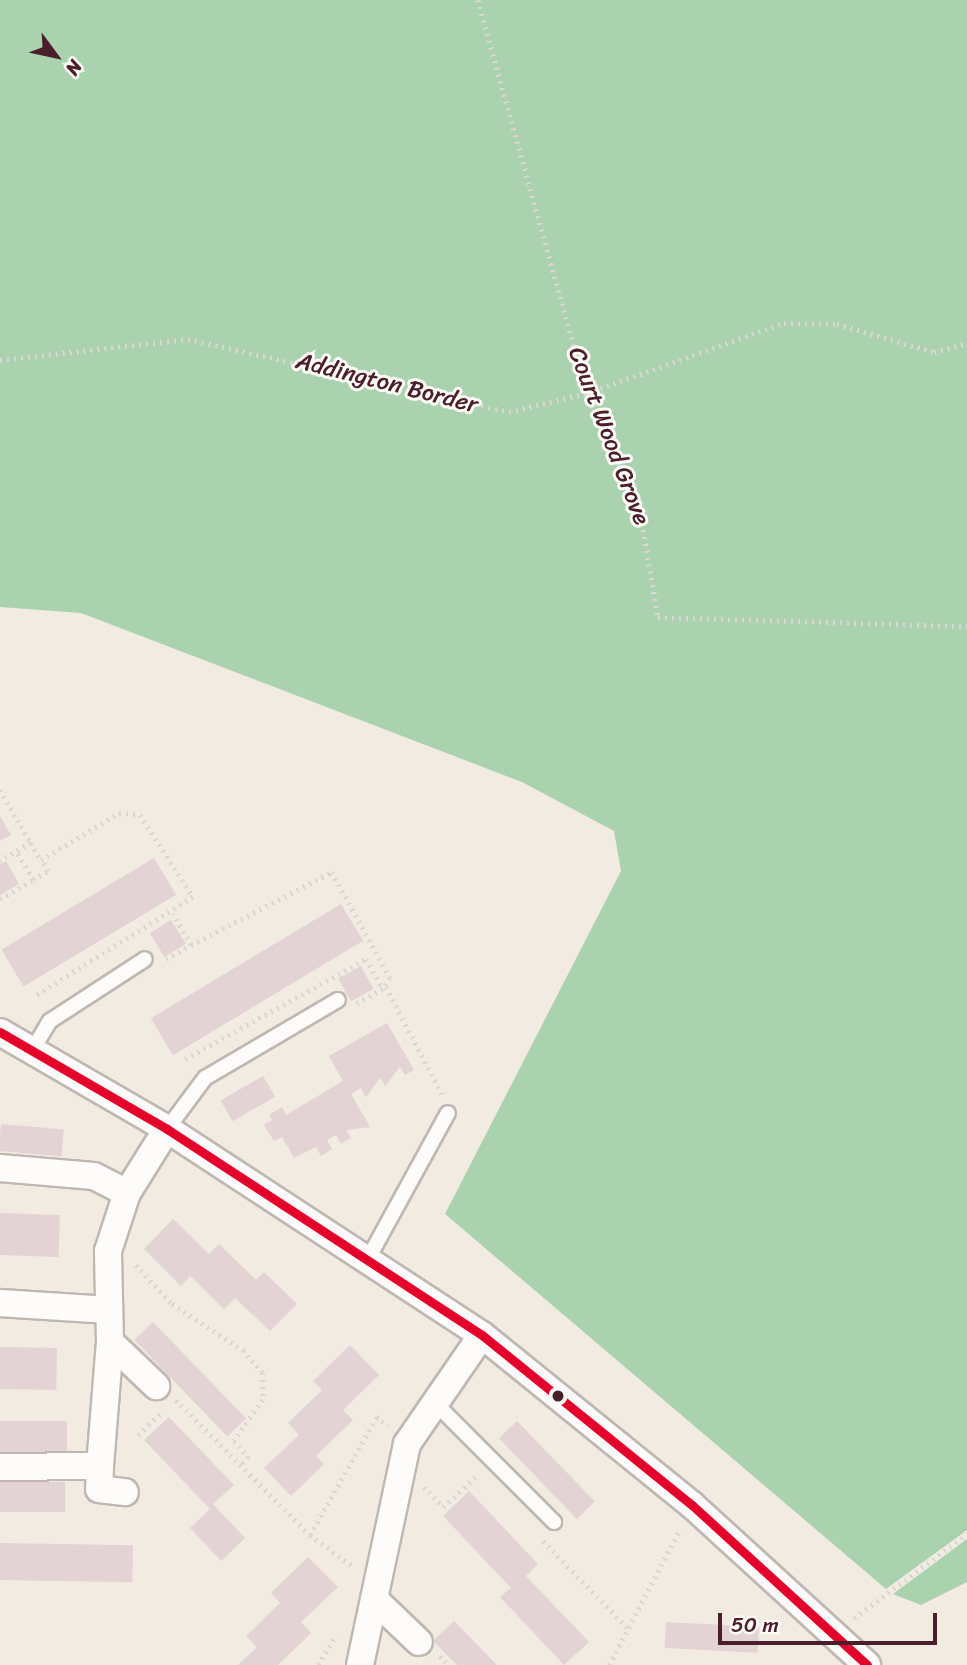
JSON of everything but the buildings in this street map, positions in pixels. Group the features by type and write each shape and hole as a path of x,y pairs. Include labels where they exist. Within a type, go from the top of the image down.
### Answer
{"street":[{"path":"0,1032 167,1129 369,1256 482,1335 692,1504 867,1665"},
{"path":"125,1492 99,1489 110,1342 107,1310 108,1251 127,1193 167,1129"},
{"path":"0,1168 94,1176 127,1193"},
{"path":"0,1303 107,1310"},
{"path":"360,1665 405,1454 482,1335"},
{"path":"110,1342 156,1386"},
{"path":"0,1467 100,1466"},
{"path":"375,1592 419,1642"}],"lane":[{"path":"33,1049 50,1021 145,959"},
{"path":"167,1129 205,1078 338,1000"},
{"path":"369,1256 448,1112"},
{"path":"436,1404 554,1522"}],"path":[{"name":"Court Wood Grove","path":"478,0 587,393 640,509 658,617 967,626"},
{"name":"Addington Border","path":"0,360 188,339 509,412 587,393 784,323 837,324 934,352 967,343"},
{"path":"0,790 48,871 0,900"},
{"path":"36,996 173,914 193,897 140,815 119,813 41,860"},
{"path":"0,861 30,844"},
{"path":"16,852 33,880"},
{"path":"161,962 332,872 370,937 390,978 382,989 352,1006"},
{"path":"173,914 191,945"},
{"path":"382,989 440,1089"},
{"path":"108,1251 126,1255 172,1304 243,1349 263,1373 263,1400 234,1441 249,1458 241,1466"},
{"path":"138,1435 175,1399 310,1535 375,1592"},
{"path":"310,1535 377,1416 443,1507 477,1475 487,1484"},
{"path":"609,1665 692,1504"},
{"path":"533,1531 628,1628"},
{"path":"834,1634 967,1534"}],"green space":[{"path":"0,0 967,0 967,1530 886,1589 445,1214 621,871 614,831 522,782 81,613 0,607"},
{"path":"967,1539 967,1582 921,1605 893,1594"}],"transit line":[{"path":"0,1032 167,1129 482,1335 692,1505 867,1665"}]}
